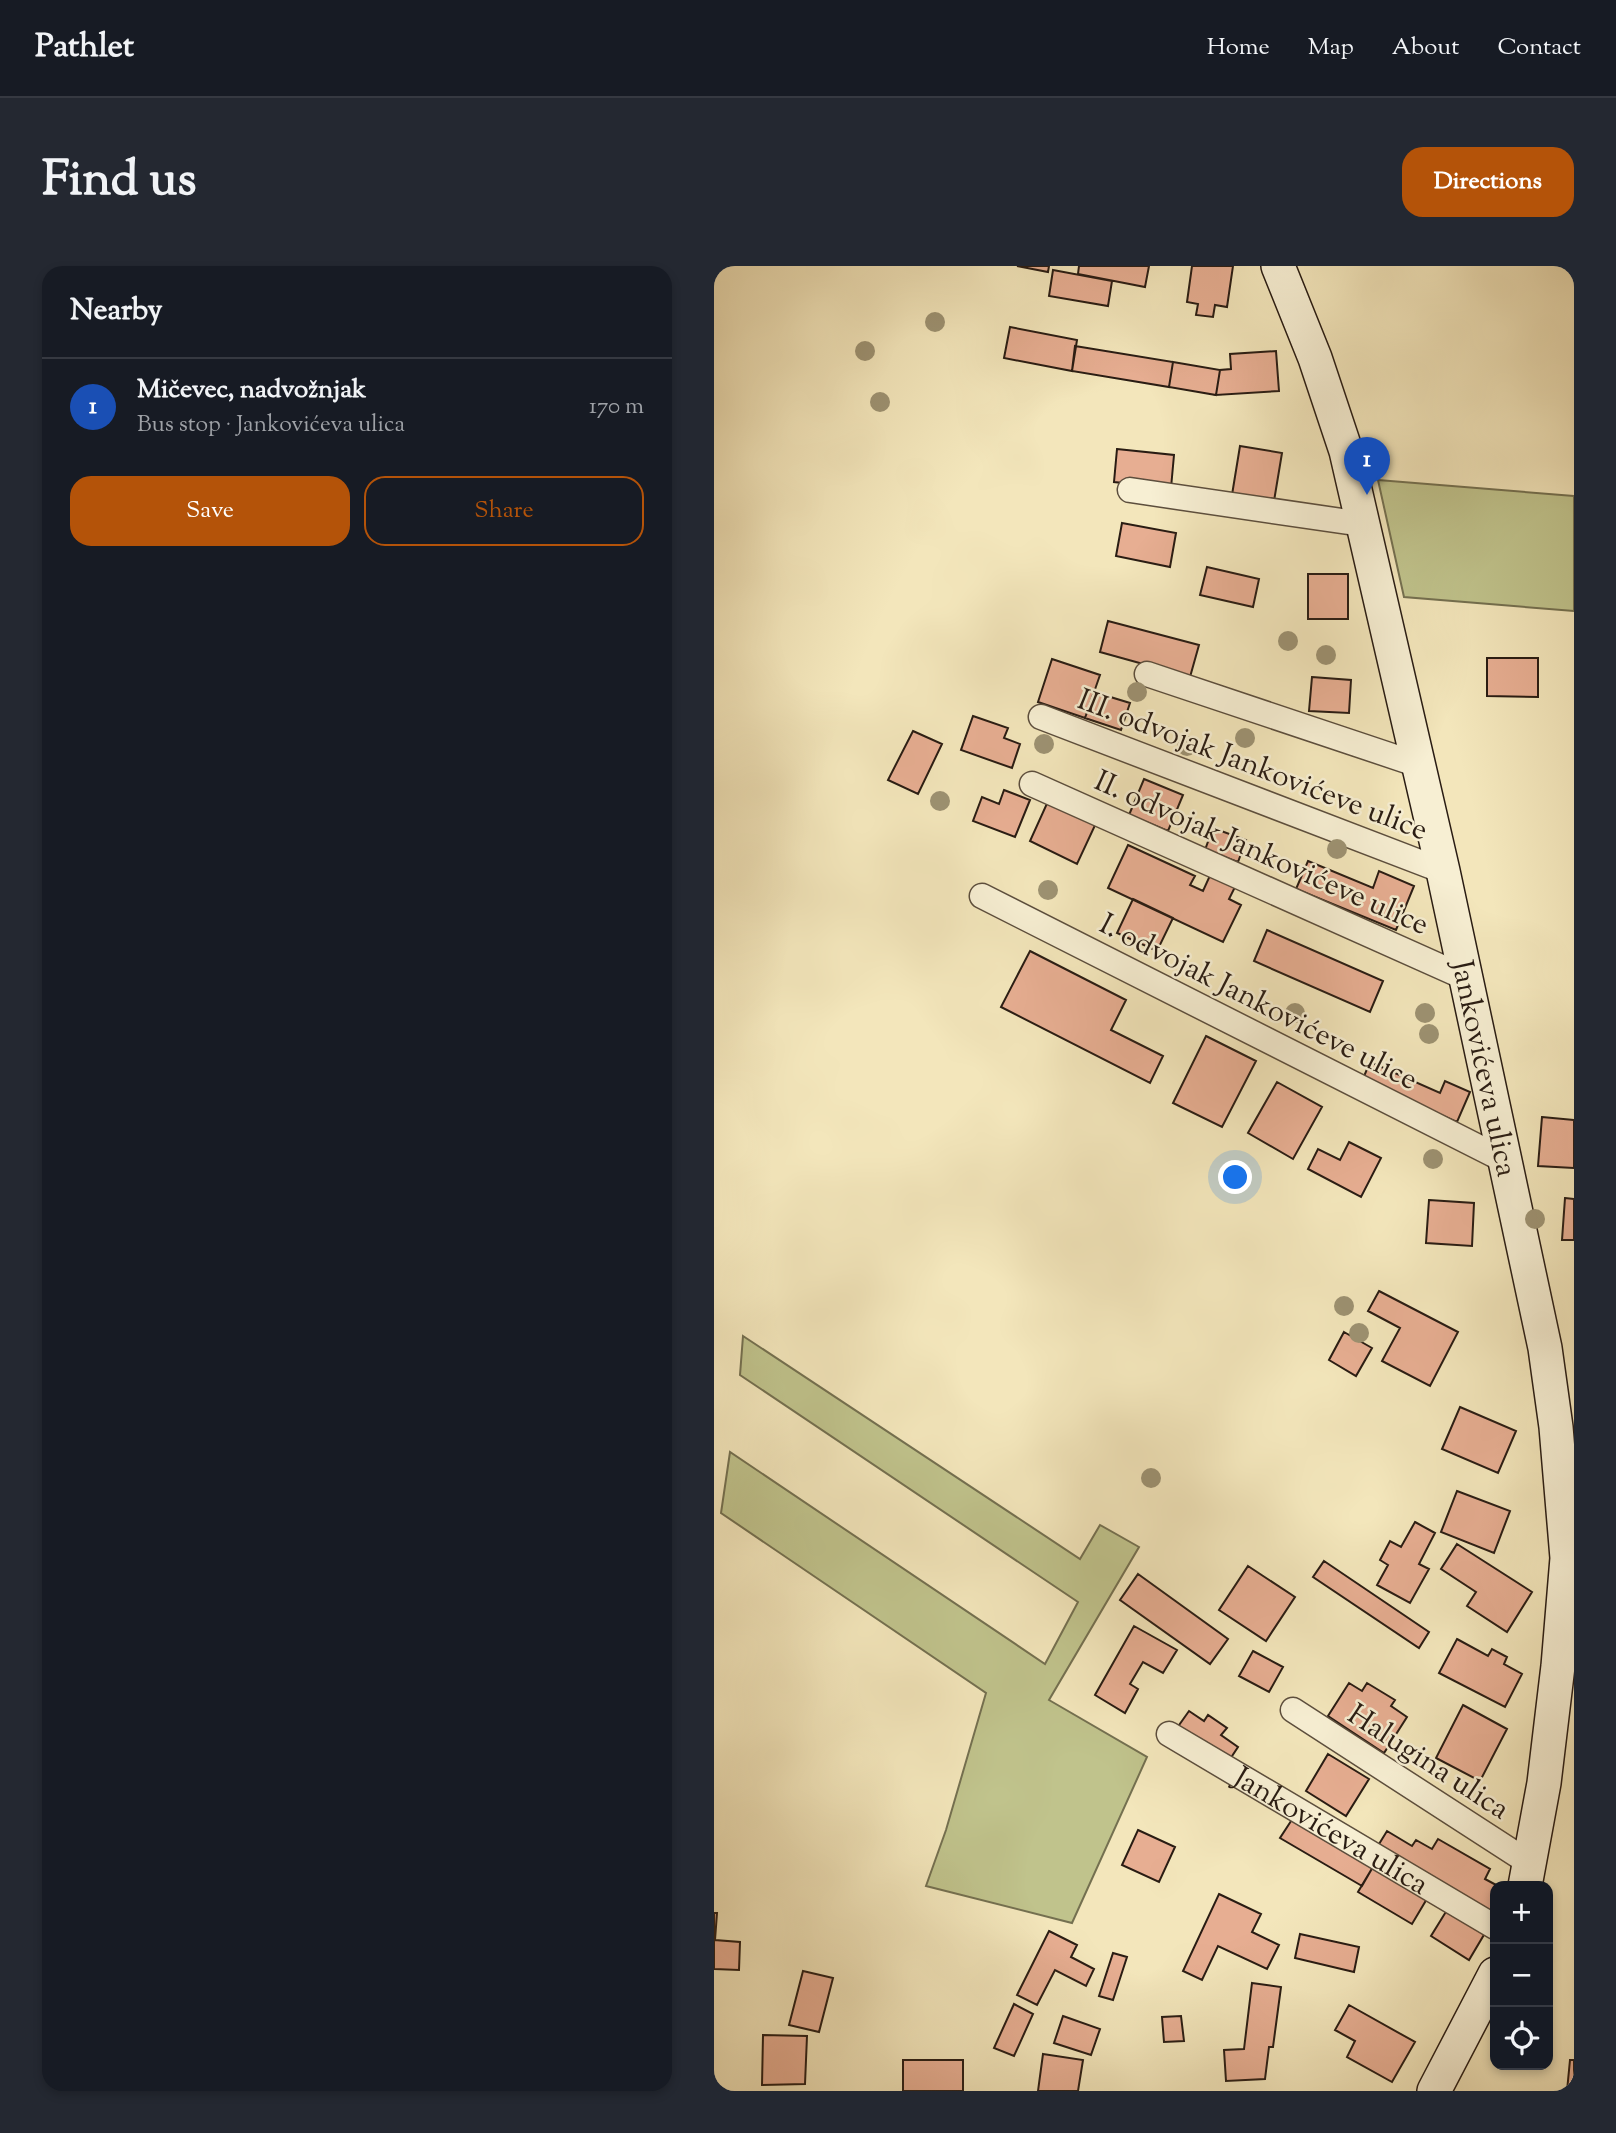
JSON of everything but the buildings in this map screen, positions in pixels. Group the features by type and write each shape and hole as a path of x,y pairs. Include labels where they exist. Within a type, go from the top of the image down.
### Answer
{"main road":[{"name":"Jankovićeva ulica","path":"1278,266 1315,358 1346,451 1443,871 1545,1348 1556,1427 1567,1558 1544,1783 1528,1875"},
{"path":"1434,2091 1490,1984"}],"street":[{"path":"1130,490 1362,524"},
{"path":"1147,674 1419,765"},
{"name":"III. odvojak Jankovićeve ulice","path":"1041,717 1443,871"},
{"name":"II. odvojak Jankovićeve ulice","path":"1032,784 1466,978"},
{"name":"I. odvojak Jankovićeve ulice","path":"982,896 1506,1161"},
{"name":"Halugina ulica","path":"1293,1710 1528,1875"},
{"name":"Jankovićeva ulica","path":"1169,1734 1490,1924"}],"green space":[{"path":"1378,480 1574,496 1574,611 1404,597"},
{"path":"743,1336 1080,1559 1100,1525 1139,1547 1049,1700 1147,1757 1072,1923 926,1886 946,1830 986,1693 721,1513 730,1452 1045,1664 1078,1602 740,1375"}],"place":[{"name":"Mičevec, nadvožnjak","path":"1367,495"}]}
